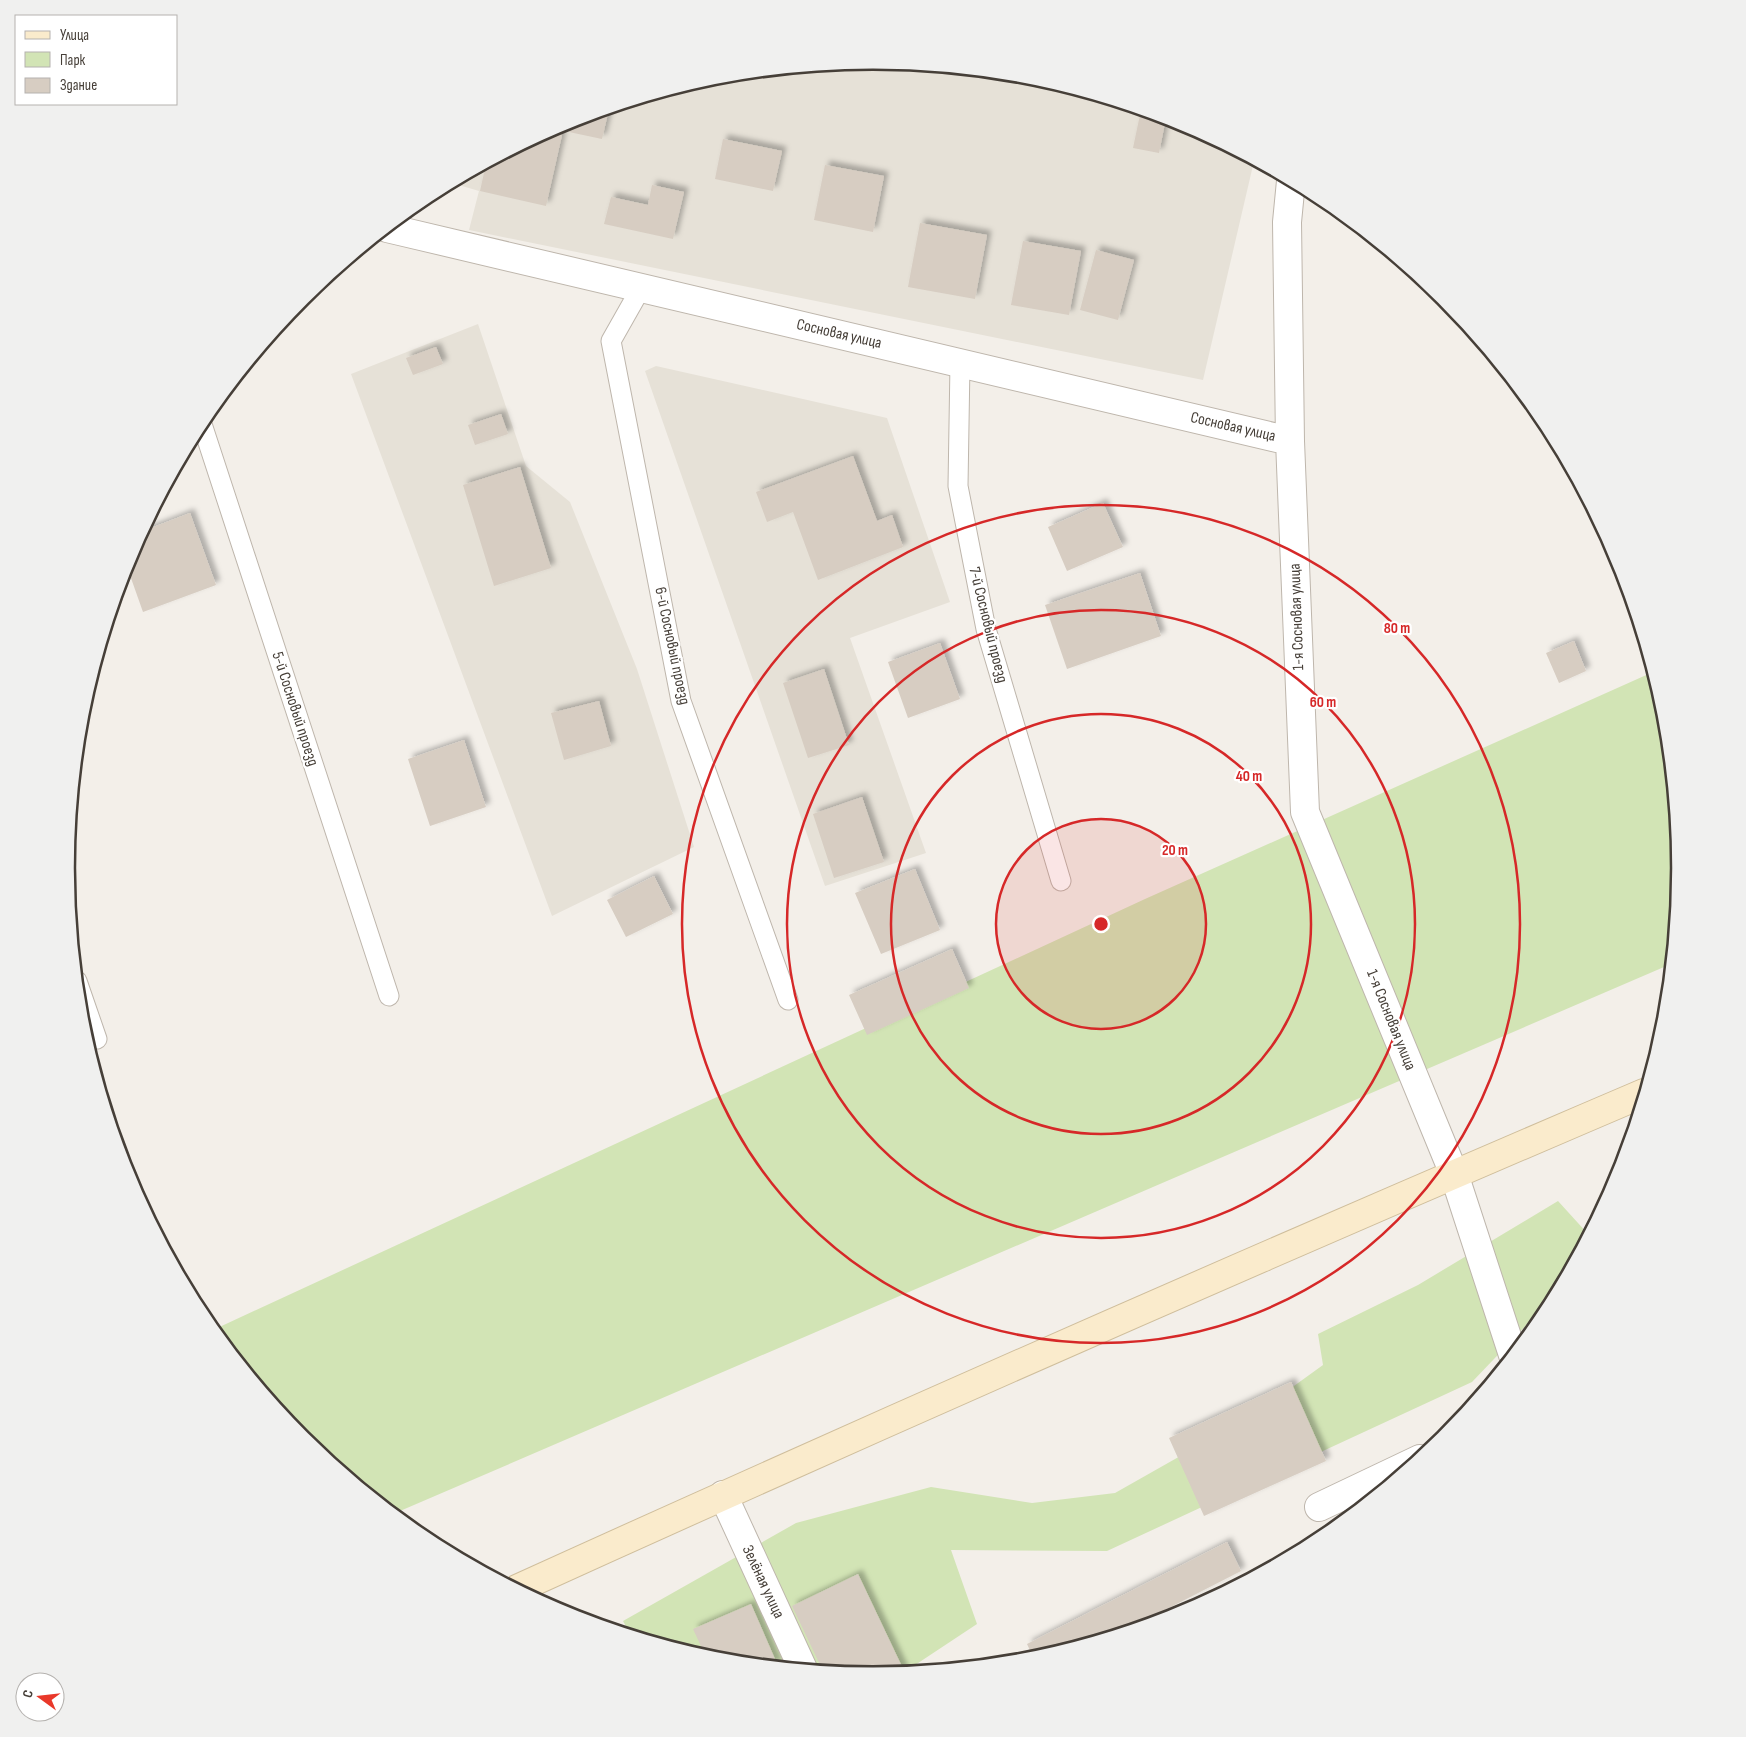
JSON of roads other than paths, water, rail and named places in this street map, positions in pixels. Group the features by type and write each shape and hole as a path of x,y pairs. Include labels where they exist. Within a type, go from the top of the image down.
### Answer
{"street":[{"name":"1-я Сосновая улица","path":"1290,188 1286,222 1290,441 1305,812 1454,1174 1511,1348"},
{"name":"Сосновая улица","path":"394,230 1290,441"},
{"path":"523,1586 723,1495 1454,1174 1638,1096"},
{"path":"1319,1507 1399,1469"},
{"name":"Зелёная улица","path":"723,1495 800,1663"}],"lane":[{"name":"6-й Сосновый проезд","path":"640,288 611,341 681,701 788,1000"},
{"name":"7-й Сосновый проезд","path":"960,363 958,486 986,629 1061,881"},
{"name":"5-й Сосновый проезд","path":"205,432 389,996"},
{"path":"88,1014 97,1039"}]}
